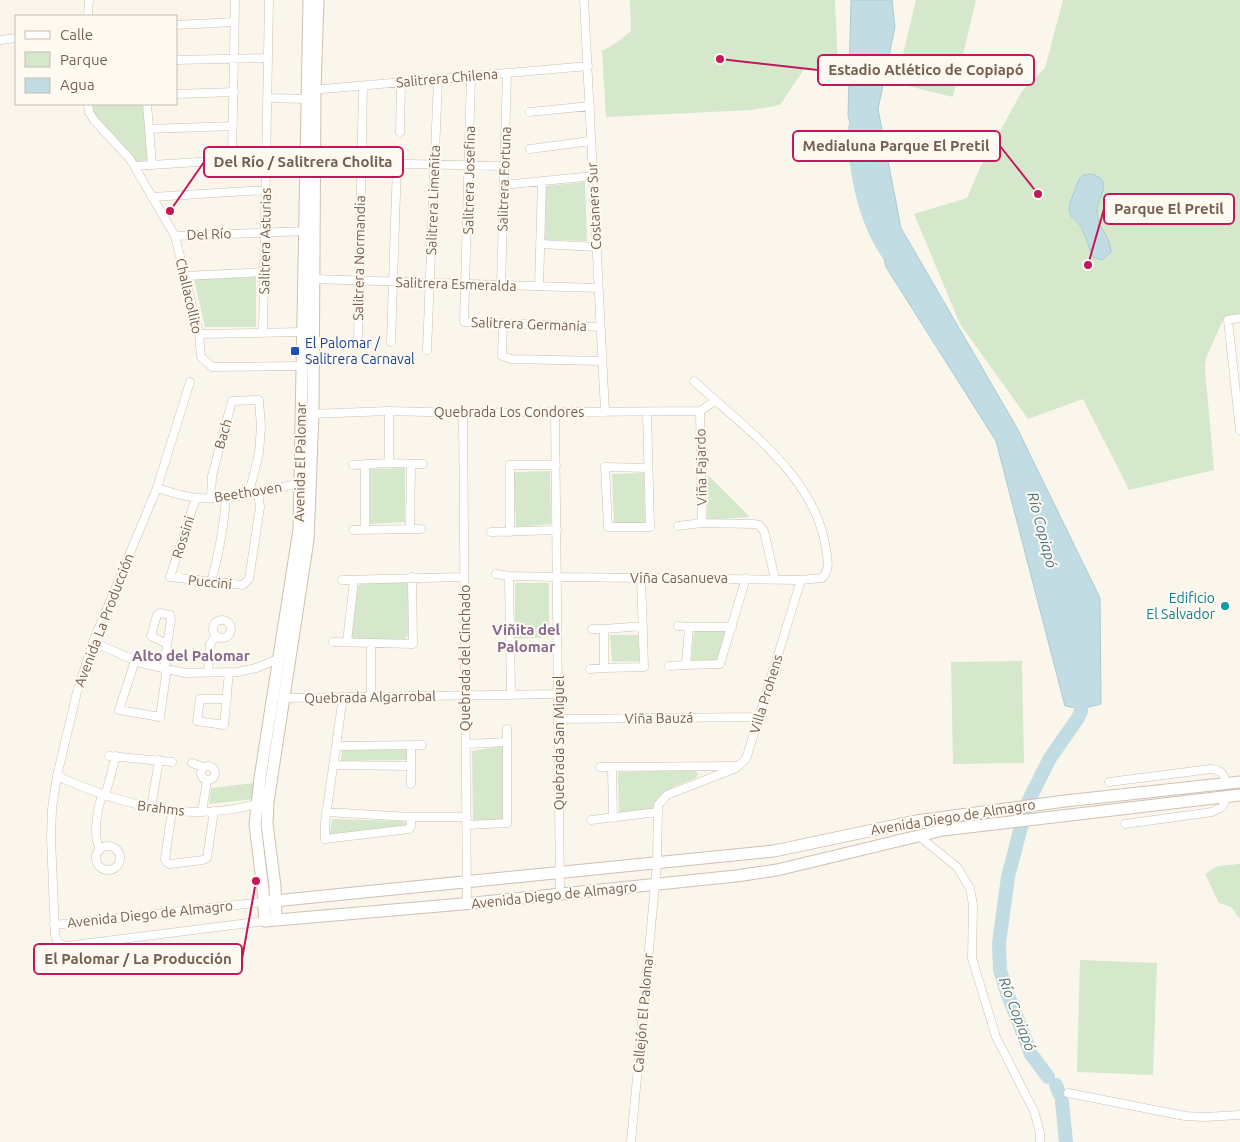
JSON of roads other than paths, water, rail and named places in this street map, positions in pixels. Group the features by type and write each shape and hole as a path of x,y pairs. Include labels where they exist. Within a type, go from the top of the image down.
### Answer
{"street":[{"path":"88,15 89,0"},
{"path":"232,160 235,0"},
{"name":"Salitrera Asturias","path":"263,332 269,0"},
{"name":"Avenida El Palomar","path":"271,920 270,901 257,843 256,824 263,801 278,698 308,540 301,415 302,332 309,231 309,0"},
{"name":"Avenida El Palomar","path":"310,93 318,0"},
{"name":"Costanera Sur","path":"584,0 604,412"},
{"path":"178,25 234,22"},
{"path":"0,40 15,38"},
{"path":"178,60 268,58"},
{"name":"Salitrera Chilena","path":"267,98 401,82 588,66"},
{"name":"Salitrera Fortuna","path":"501,285 507,73"},
{"name":"Salitrera Josefina","path":"466,284 471,76"},
{"name":"Salitrera Limeñita","path":"427,350 438,79"},
{"path":"400,132 401,82"},
{"name":"Salitrera Normandia","path":"358,340 363,86"},
{"path":"178,94 234,92"},
{"name":"Del Río","path":"88,105 89,112 94,120 134,166 175,236 309,231"},
{"path":"147,105 152,165"},
{"path":"530,112 590,106"},
{"path":"149,129 233,126"},
{"path":"530,149 591,141"},
{"path":"134,166 266,158"},
{"path":"362,163 504,166"},
{"path":"392,342 397,164"},
{"path":"504,185 593,176"},
{"path":"539,286 542,182"},
{"path":"152,197 266,190"},
{"name":"Avenida El Palomar","path":"278,698 278,659 299,529 313,414 313,279 309,231"},
{"name":"Challacollito","path":"175,236 199,334 201,357 212,367 302,366"},
{"path":"540,244 596,247"},
{"path":"185,276 265,272"},
{"name":"Salitrera Esmeralda","path":"313,279 598,288"},
{"name":"Salitrera Germania","path":"466,284 464,322 600,327"},
{"path":"1240,318 1228,320 1240,430"},
{"path":"503,323 502,356 512,359 602,361"},
{"path":"199,334 302,332"},
{"name":"Avenida La Producción","path":"54,925 52,809 57,776 77,692 94,642 156,488 190,382"},
{"path":"694,382 767,446 805,494 816,512 823,532 828,566 826,574 822,578 801,580"},
{"name":"Bach","path":"211,498 212,476 232,401 259,400 261,427 259,453 249,493"},
{"path":"700,411 715,401"},
{"path":"389,411 390,463"},
{"name":"Quebrada Los Condores","path":"301,415 389,411 463,413 700,411"},
{"name":"Viña Fajardo","path":"700,411 702,523"},
{"name":"Quebrada San Miguel","path":"555,412 560,894"},
{"path":"647,412 650,527 608,527 605,467 648,468"},
{"name":"Quebrada del Cinchado","path":"463,413 467,903"},
{"path":"365,464 365,529"},
{"path":"410,464 410,529"},
{"path":"354,465 423,464"},
{"path":"510,532 510,465 556,465"},
{"name":"Beethoven","path":"156,488 196,498 211,498 305,482"},
{"name":"Puccini","path":"170,577 243,585 249,579 260,507 258,491"},
{"path":"211,582 225,514 226,496"},
{"name":"Rossini","path":"170,577 196,498"},
{"name":"Viña Fajardo","path":"678,526 702,523 759,525 764,530 775,578"},
{"path":"353,530 421,529"},
{"path":"491,532 557,530"},
{"name":"Viña Casanueva","path":"496,574 557,577 775,578 801,580"},
{"path":"509,576 511,695"},
{"path":"342,580 464,577"},
{"path":"333,642 412,644 412,578"},
{"path":"590,669 644,668 641,578"},
{"path":"668,666 720,664 746,578"},
{"path":"347,642 354,580"},
{"name":"Villa Prohens","path":"738,766 746,759 801,580"},
{"path":"592,629 643,626"},
{"path":"678,626 732,626"},
{"path":"686,665 689,627"},
{"path":"604,629 604,668"},
{"path":"208,672 210,644 216,636"},
{"path":"94,642 135,661 185,673 229,672 256,668 278,659"},
{"path":"371,643 371,697"},
{"path":"135,661 119,707 122,711 160,717 167,644"},
{"path":"226,699 200,699 197,722 224,725 229,672"},
{"name":"Quebrada Algarrobal","path":"278,698 559,694"},
{"path":"343,697 326,812 325,839 409,829 411,817"},
{"name":"Viña Bauzá","path":"559,719 759,717"},
{"path":"326,812 507,824 507,729"},
{"path":"466,744 507,742"},
{"path":"410,784 411,745"},
{"path":"336,746 422,745"},
{"path":"100,849 95,840 95,833 112,756 172,762"},
{"path":"151,808 159,760"},
{"path":"192,763 203,767 208,765 215,770 213,778 207,780"},
{"path":"333,765 411,766"},
{"path":"698,766 701,770 702,782"},
{"path":"600,767 738,766"},
{"path":"655,885 658,805 667,795 738,766"},
{"path":"203,767 201,775 207,780"},
{"path":"612,767 613,818"},
{"path":"1109,782 1211,769 1219,770 1224,775 1227,796 1222,807 1212,812 1125,824"},
{"name":"Brahms","path":"57,776 103,796 151,808 172,811 214,811 263,801"},
{"path":"202,812 207,780"},
{"name":"Avenida Diego de Almagro","path":"1240,782 1065,800 999,809 883,827 764,852 270,901 54,925 56,941 66,946 271,920 655,885 766,872 944,830 1240,795"},
{"path":"172,811 165,859 170,864 206,858 214,811"},
{"path":"591,820 658,812"},
{"path":"919,836 957,867 970,888 973,905 972,958 996,1037 1034,1111 1040,1132 1040,1142"},
{"path":"764,852 766,872"},
{"name":"Callejón El Palomar","path":"631,1142 655,885"},
{"path":"1068,1093 1185,1116 1240,1115"}],"water":[{"path":"851,0 892,0 895,27 878,109 901,228 1017,428 1100,598 1101,704 1081,709 1065,706 996,441 886,267 848,115"},
{"path":"1092,174 1099,177 1104,186 1097,211 1099,222 1108,240 1111,252 1102,260 1093,257 1081,226 1071,216 1069,210 1079,179 1083,175"}],"waterway":[{"name":"Río Copiapó","path":"855,127 856,159 862,192 872,224 887,252"},
{"name":"Río Copiapó","path":"1048,1077 1031,1054 1006,990 1000,970 999,943 1008,877 1027,804 1050,758 1078,718 1081,711 1082,692"},
{"name":"Río Copiapó","path":"1056,1085 1060,1095"},
{"name":"Río Copiapó","path":"1062,1102 1066,1142"}],"place":[{"name":"Estadio Atlético de Copiapó","path":"720,59"},
{"name":"Medialuna Parque El Pretil","path":"1038,194"},
{"name":"Del Río / Salitrera Cholita","path":"170,211"},
{"name":"Parque El Pretil","path":"1088,265"},
{"name":"El Palomar / Salitrera Carnaval","path":"295,351"},
{"name":"Edificio El Salvador","path":"1225,606"},
{"name":"El Palomar / La Producción","path":"256,881"}],"district":[{"name":"Viñita del Palomar","path":"526,638"},
{"name":"Alto del Palomar","path":"191,656"}]}
